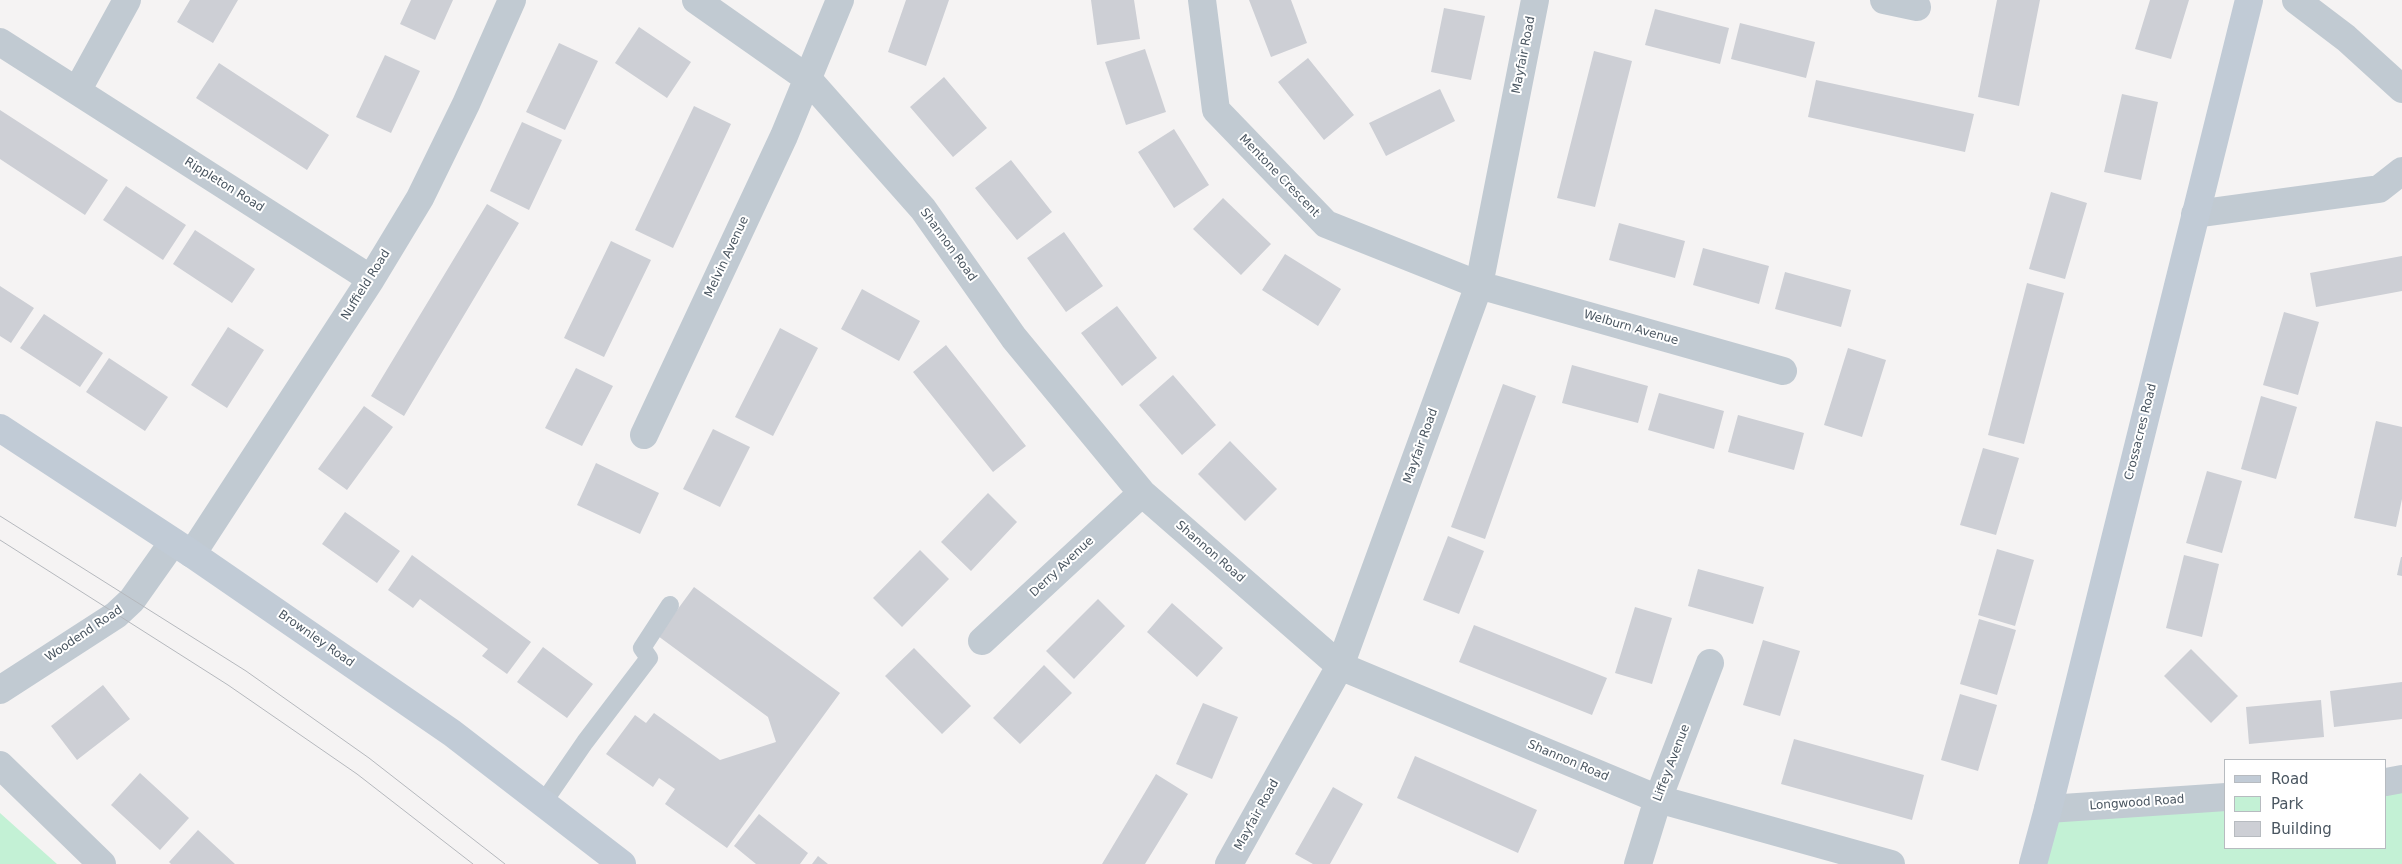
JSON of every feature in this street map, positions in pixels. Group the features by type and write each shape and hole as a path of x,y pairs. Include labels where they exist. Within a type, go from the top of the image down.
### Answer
{"street":[{"path":"77,91 127,0"},
{"name":"Nuffield Road","path":"182,548 371,279 420,198 466,104 512,0"},
{"name":"Shannon Road","path":"696,0 807,78 923,209 1014,338 1142,493 1340,666 1658,799 1891,864"},
{"name":"Melvin Avenue","path":"644,435 784,136 840,0"},
{"name":"Mentone Crescent","path":"1202,0 1216,110 1326,224 1479,285"},
{"name":"Mayfair Road","path":"1230,864 1340,666 1479,285 1535,0"},
{"path":"1884,0 1917,7"},
{"name":"Crossacres Road","path":"2033,864 2249,0"},
{"path":"2296,0 2346,38 2402,89"},
{"name":"Rippleton Road","path":"0,42 371,279"},
{"path":"2195,214 2379,189 2402,171"},
{"name":"Welburn Avenue","path":"1479,285 1783,371"},
{"name":"Brownley Road","path":"0,428 182,548 452,734 622,864"},
{"name":"Derry Avenue","path":"982,641 1142,493"},
{"name":"Woodend Road","path":"0,690 116,615 182,548"},
{"name":"Liffey Avenue","path":"1638,864 1658,799 1710,663"},
{"path":"0,766 102,864"},
{"path":"2387,782 2402,779"},
{"name":"Longwood Road","path":"2048,809 2224,797"}],"lane":[{"path":"543,804 585,742 649,658 642,648 670,604"}],"green space":[{"path":"2402,779 2402,864 2033,864 2048,809 2224,797 2224,849 2387,849 2387,781"},
{"path":"0,813 57,864 0,864"}],"building":[{"path":"190,0 238,0 213,43 177,22"},
{"path":"411,0 453,0 435,40 400,24"},
{"path":"906,0 949,0 926,66 888,52"},
{"path":"1091,0 1134,0 1140,39 1097,45"},
{"path":"1249,0 1291,0 1307,43 1271,57"},
{"path":"1997,0 2040,0 2019,106 1978,97"},
{"path":"2150,0 2189,0 2171,59 2135,49"},
{"path":"1444,8 1485,16 1471,80 1431,72"},
{"path":"1655,9 1729,28 1720,64 1645,45"},
{"path":"1740,23 1815,42 1806,78 1731,59"},
{"path":"639,27 691,62 667,98 615,63"},
{"path":"559,43 598,61 565,130 526,112"},
{"path":"1145,49 1166,112 1126,125 1105,62"},
{"path":"1594,51 1632,61 1595,207 1557,198"},
{"path":"385,55 420,71 391,133 356,117"},
{"path":"1308,58 1354,115 1324,140 1278,82"},
{"path":"219,63 329,135 307,170 196,98"},
{"path":"944,77 987,128 953,157 910,107"},
{"path":"1816,80 1974,114 1965,152 1808,117"},
{"path":"1440,89 1455,121 1386,156 1369,123"},
{"path":"2122,94 2158,102 2141,180 2104,172"},
{"path":"694,106 731,124 673,248 635,230"},
{"path":"0,110 108,180 85,215 0,159"},
{"path":"522,122 562,140 529,210 490,191"},
{"path":"1174,129 1209,185 1174,208 1138,152"},
{"path":"1011,160 1052,212 1017,240 975,188"},
{"path":"126,186 186,225 163,260 103,220"},
{"path":"2051,192 2087,203 2065,279 2029,269"},
{"path":"1223,198 1271,244 1241,275 1193,229"},
{"path":"487,204 519,223 404,416 371,396"},
{"path":"1619,223 1685,241 1675,278 1609,260"},
{"path":"195,230 255,269 232,303 173,264"},
{"path":"1064,232 1103,286 1066,312 1027,258"},
{"path":"611,241 651,260 604,357 564,338"},
{"path":"1703,248 1769,266 1759,304 1693,285"},
{"path":"1285,254 1341,289 1318,326 1262,290"},
{"path":"2402,256 2402,291 2316,307 2310,273"},
{"path":"1785,272 1851,290 1841,327 1775,309"},
{"path":"2027,283 2064,293 2024,444 1988,435"},
{"path":"0,286 34,308 11,343 0,336"},
{"path":"862,289 920,321 899,361 841,329"},
{"path":"1117,306 1157,358 1122,386 1081,333"},
{"path":"2284,312 2319,322 2298,395 2263,385"},
{"path":"44,314 103,353 80,387 20,348"},
{"path":"228,327 264,350 227,408 191,385"},
{"path":"780,328 818,348 773,436 735,417"},
{"path":"946,345 1026,446 993,472 913,372"},
{"path":"1848,348 1886,360 1862,437 1824,425"},
{"path":"109,358 168,397 145,431 86,392"},
{"path":"1572,365 1648,386 1638,423 1562,403"},
{"path":"576,368 613,386 582,446 545,428"},
{"path":"1173,375 1216,425 1182,455 1139,405"},
{"path":"1503,384 1536,396 1485,539 1451,527"},
{"path":"1659,393 1724,411 1714,449 1648,430"},
{"path":"2261,396 2297,407 2276,479 2241,469"},
{"path":"364,406 393,427 347,490 318,469"},
{"path":"1738,415 1804,433 1794,470 1728,452"},
{"path":"2376,421 2402,427 2402,499 2396,527 2354,518"},
{"path":"713,429 750,447 720,507 683,489"},
{"path":"1230,441 1277,489 1245,521 1198,474"},
{"path":"1983,448 2019,458 1996,535 1960,525"},
{"path":"596,463 659,493 640,534 577,505"},
{"path":"2207,471 2242,481 2222,553 2186,543"},
{"path":"988,493 1017,522 971,571 941,542"},
{"path":"345,512 400,551 377,583 322,544"},
{"path":"1448,536 1484,551 1459,614 1423,600"},
{"path":"1997,549 2034,560 2015,626 1978,615"},
{"path":"920,550 949,579 902,627 873,598"},
{"path":"412,555 531,642 507,674 482,656 488,649 420,599 413,608 388,590"},
{"path":"2184,555 2219,564 2202,637 2166,628"},
{"path":"2402,557 2402,576 2397,575"},
{"path":"1698,569 1764,587 1753,624 1688,606"},
{"path":"694,587 840,693 727,848 665,804 675,789 659,778 653,787 606,754 635,715 646,723 654,713 720,760 776,742 768,717 658,636"},
{"path":"1098,599 1125,626 1074,679 1046,651"},
{"path":"1172,603 1223,648 1197,677 1147,632"},
{"path":"1635,607 1672,618 1652,684 1615,673"},
{"path":"1979,619 2016,630 1997,695 1960,684"},
{"path":"1474,625 1607,678 1592,715 1459,662"},
{"path":"1763,640 1800,651 1780,716 1743,705"},
{"path":"543,647 593,684 567,718 517,682"},
{"path":"914,648 971,706 942,734 885,676"},
{"path":"2191,649 2238,696 2211,723 2164,676"},
{"path":"1044,665 1072,693 1020,744 993,718"},
{"path":"2402,682 2402,719 2334,727 2330,691"},
{"path":"103,685 130,719 77,760 51,726"},
{"path":"1960,694 1997,705 1978,771 1941,760"},
{"path":"2321,700 2324,737 2249,744 2246,707"},
{"path":"1203,703 1238,717 1212,779 1176,764"},
{"path":"1794,739 1924,775 1912,820 1781,784"},
{"path":"1415,756 1537,810 1518,853 1397,798"},
{"path":"140,773 189,818 160,850 111,805"},
{"path":"1156,774 1188,794 1145,864 1102,864"},
{"path":"1333,787 1363,804 1330,864 1313,864 1295,854"},
{"path":"759,814 808,853 800,864 756,864 734,846"},
{"path":"198,830 235,864 171,864 169,862"},
{"path":"818,856 828,864 812,864"}],"tram line":[{"path":"0,516 246,671 369,758 505,864"},
{"path":"0,540 228,685 357,774 473,864"}]}
